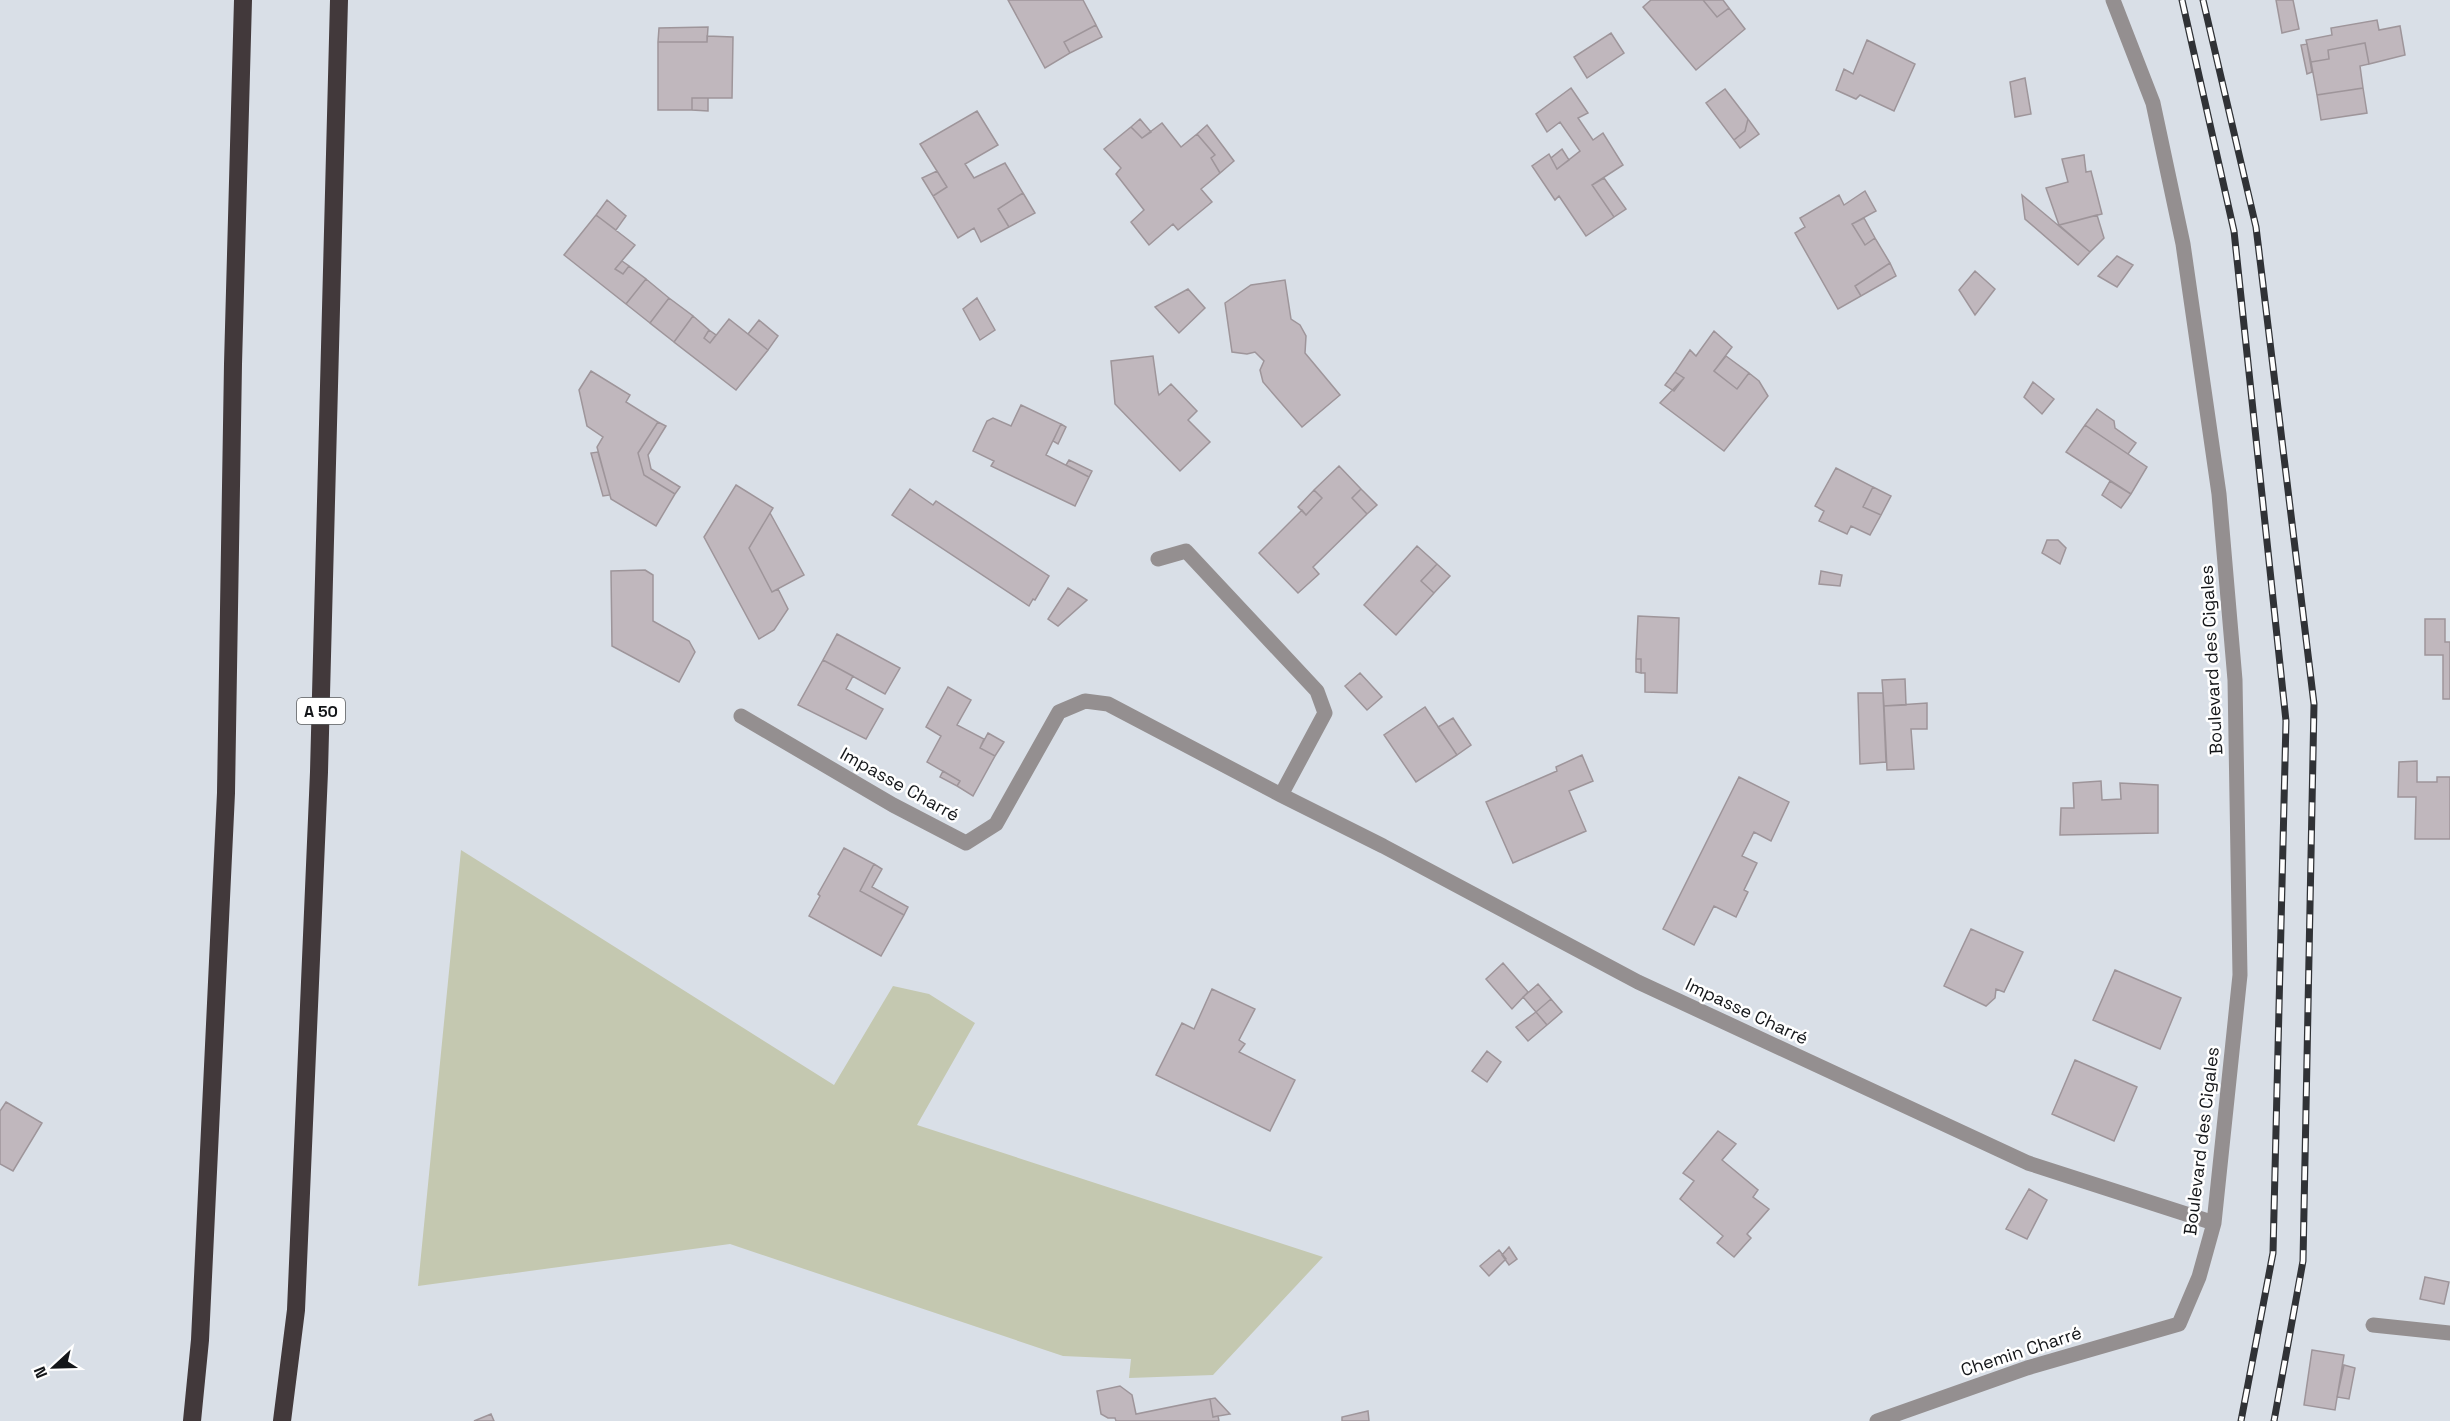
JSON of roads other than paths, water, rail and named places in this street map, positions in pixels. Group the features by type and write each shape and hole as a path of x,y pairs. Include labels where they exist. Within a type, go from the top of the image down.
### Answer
{"highway":[{"path":"192,1421 200,1340 226,793 233,376 243,0"},
{"name":"A 50","path":"282,1421 296,1310 319,772 339,0"}],"street":[{"name":"Boulevard des Cigales","path":"2113,0 2153,103 2183,244 2219,494 2235,680 2240,975 2214,1223 2199,1277 2179,1324"},
{"path":"1158,559 1186,551 1317,691 1325,713 1281,795"},
{"name":"Impasse Charré","path":"741,716 893,805 966,843 996,824 1059,712 1085,701 1108,704 1383,846 1638,982 2028,1163 2214,1223"},
{"name":"Chemin Charré","path":"1878,1421 2027,1368 2179,1324"},
{"path":"2373,1325 2450,1333"}],"railway":[{"path":"2182,0 2234,231 2286,721 2273,1253 2241,1421"},
{"path":"2203,0 2256,227 2314,704 2303,1261 2274,1421"}]}
